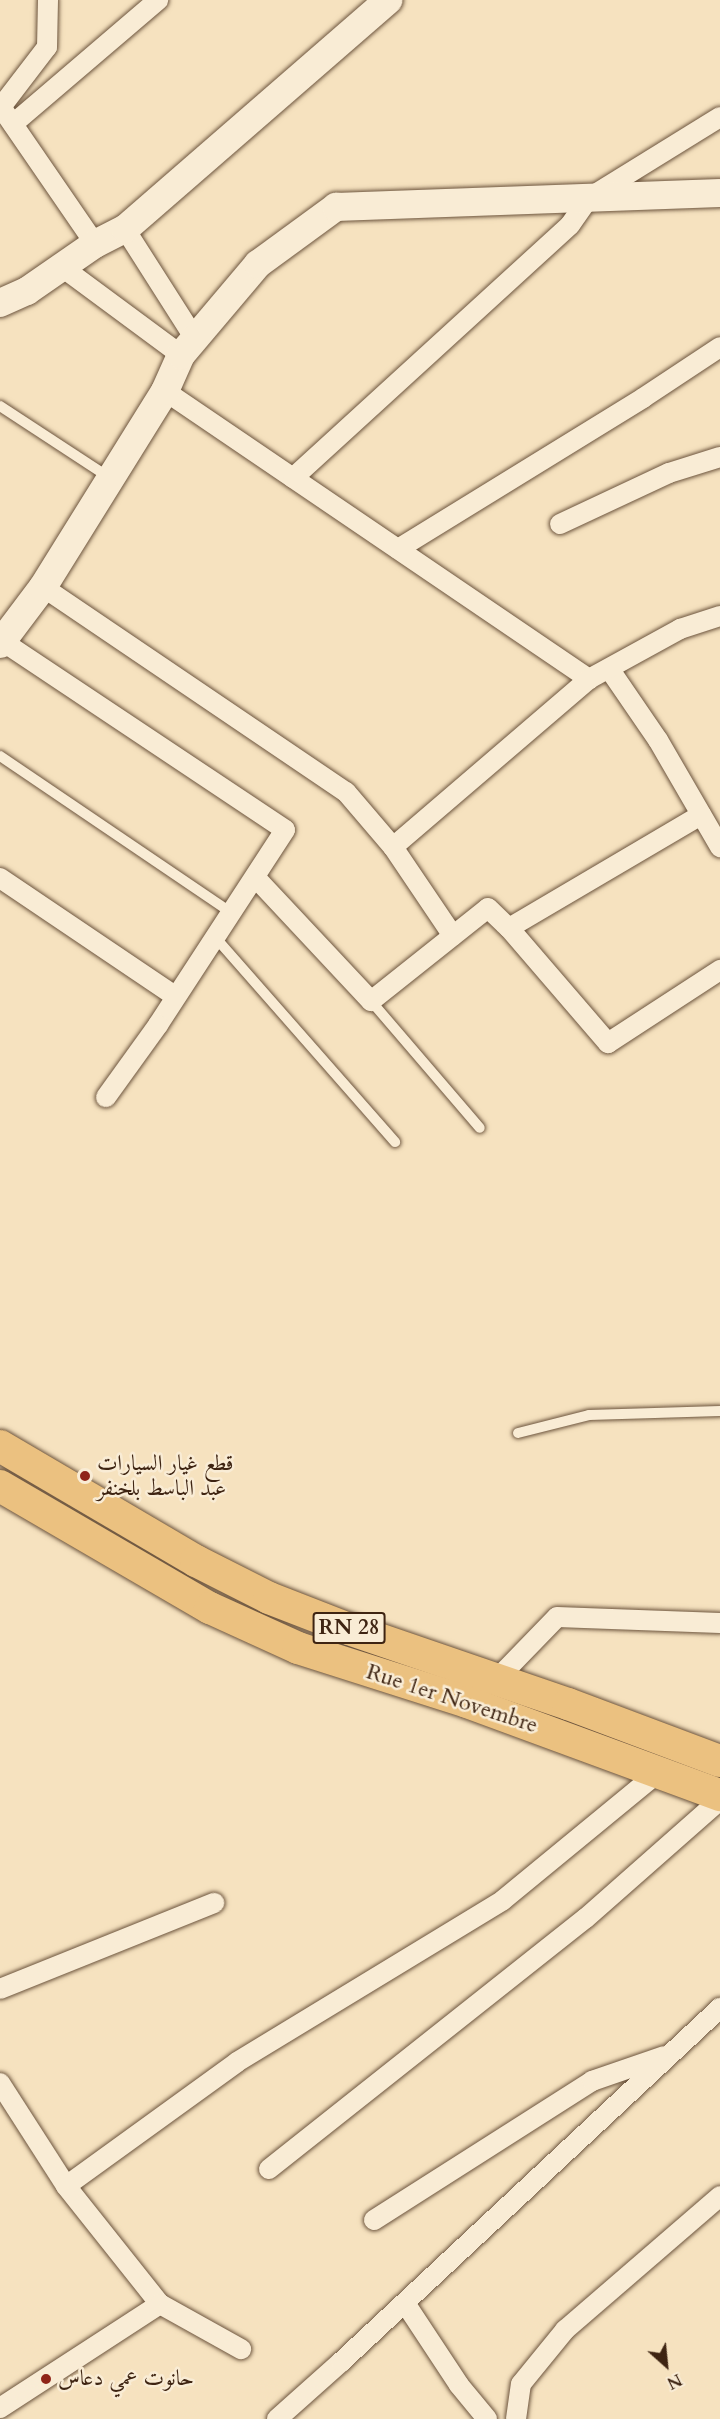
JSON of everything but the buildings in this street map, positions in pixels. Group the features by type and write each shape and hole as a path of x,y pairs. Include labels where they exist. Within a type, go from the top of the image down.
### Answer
{"main road":[{"name":"RN 28","path":"0,1446 196,1561 269,1598 349,1629 497,1679 720,1761"},
{"name":"Rue 1er Novembre","path":"0,1486 210,1608 298,1648 478,1706 720,1795"}],"street":[{"path":"48,0 47,46 1,106 95,244"},
{"path":"13,124 158,0"},
{"path":"0,303 27,291 95,244 125,229 388,0"},
{"path":"293,478 570,225 589,198 720,117"},
{"path":"106,1097 232,913 285,830 1,643 43,587 165,391 188,347 258,264 336,207 720,193"},
{"path":"125,229 188,347"},
{"path":"62,267 188,347"},
{"path":"398,549 643,398 720,346"},
{"path":"165,391 589,679"},
{"path":"560,524 669,473 720,457"},
{"path":"43,587 346,792 393,847 453,936"},
{"path":"393,847 589,679 610,670 680,629 720,616"},
{"path":"610,670 658,740 720,847"},
{"path":"509,928 701,814"},
{"path":"255,877 371,1001 488,908 509,928 608,1043 720,970"},
{"path":"0,878 175,996"},
{"path":"497,1679 557,1617 720,1623"},
{"path":"66,2186 237,2062 503,1900 659,1772"},
{"path":"268,2169 586,1918 720,1800"},
{"path":"0,1989 214,1903"},
{"path":"277,2419 720,2008"},
{"path":"375,2220 591,2081 672,2053"},
{"path":"0,2083 66,2186 160,2304 241,2349"},
{"path":"516,2419 521,2384 566,2330 720,2196"},
{"path":"405,2302 459,2385 487,2419"},
{"path":"0,2408 160,2304"}],"lane":[{"path":"0,406 111,478"},
{"path":"0,756 232,913"},
{"path":"215,937 395,1142"},
{"path":"371,1001 480,1128"},
{"path":"518,1433 590,1415 720,1411"}],"place":[{"name":"قطع غيار السيارات عبد الباسط بلخنفر","path":"85,1476"},
{"name":"حانوت عمي دعاس","path":"46,2379"}]}
